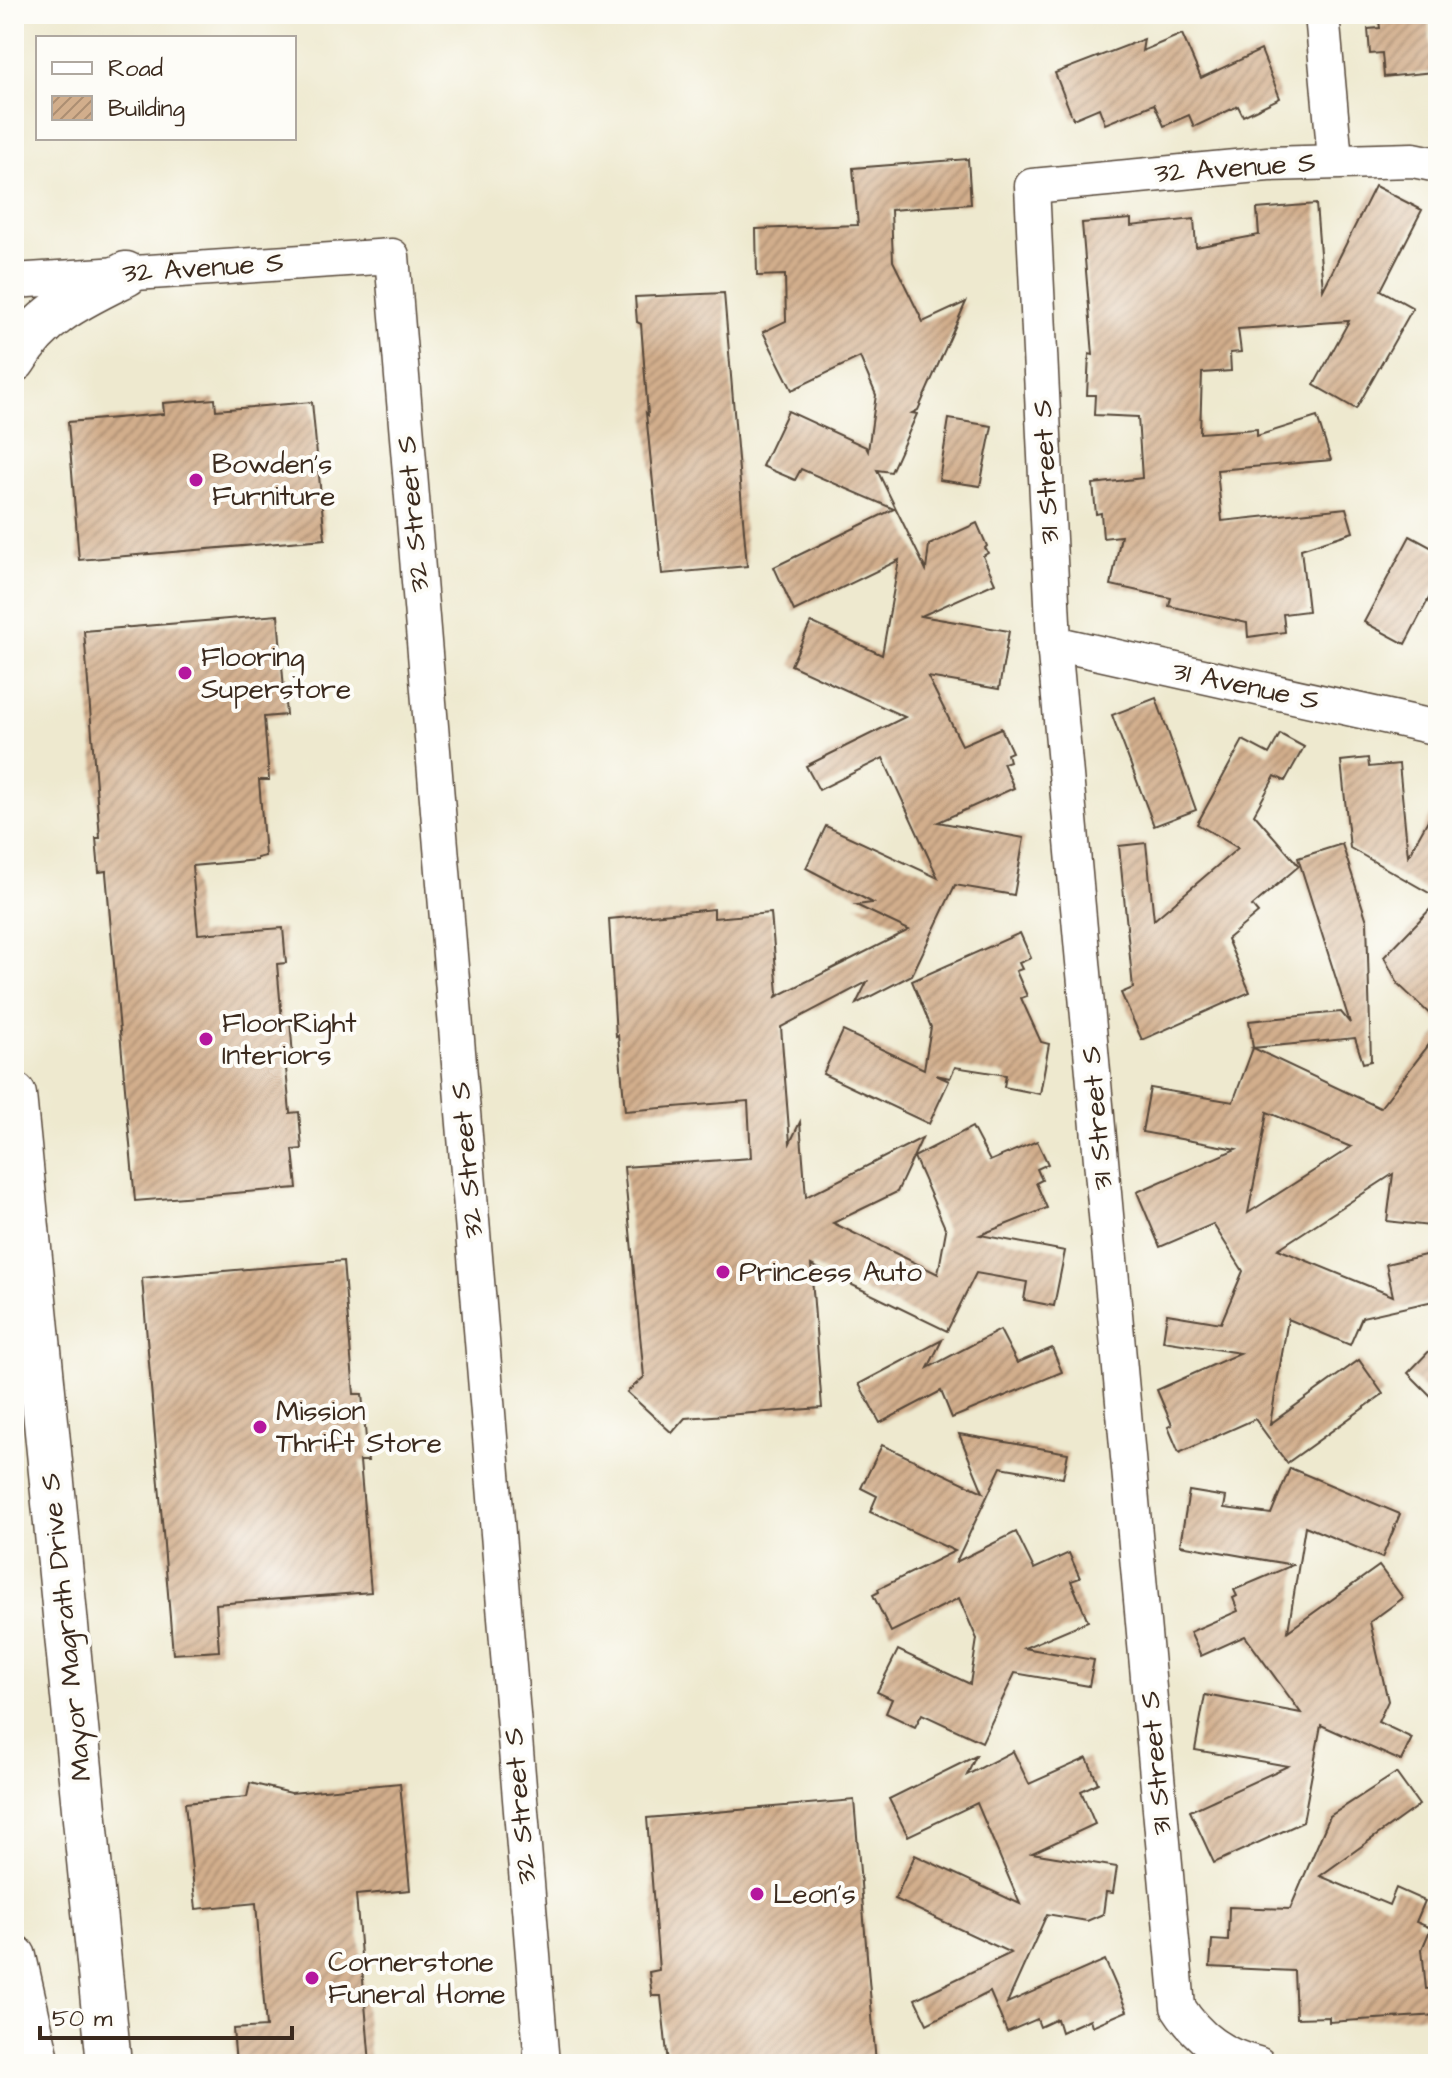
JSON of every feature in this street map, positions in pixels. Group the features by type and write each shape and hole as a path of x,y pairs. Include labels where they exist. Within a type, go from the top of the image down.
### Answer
{"main road":[{"path":"14,360 28,336 66,304 126,274"},
{"name":"Mayor Magrath Drive S","path":"14,1095 109,2064"},
{"path":"14,1957 38,2064"}],"street":[{"path":"1322,14 1335,160"},
{"name":"32 Avenue S","path":"1032,186 1335,160 1413,160 1438,165"},
{"name":"31 Street S","path":"1032,186 1054,643 1178,2007 1189,2025 1204,2039 1228,2055 1258,2064"},
{"name":"32 Avenue S","path":"14,281 392,256"},
{"name":"32 Street S","path":"392,256 542,2064"},
{"name":"31 Avenue S","path":"1054,643 1438,728"}],"building":[{"path":"1378,14 1428,14 1433,72 1384,77 1382,53 1370,54 1368,29 1380,28"},
{"path":"1182,34 1201,78 1261,50 1280,98 1243,116 1238,106 1194,127 1189,115 1164,126 1154,104 1105,124 1099,108 1073,119 1055,73 1144,39 1142,51"},
{"path":"968,159 971,204 891,210 893,261 923,322 966,302 918,410 912,413 917,414 891,472 877,470 926,570 929,545 977,523 987,546 988,553 983,556 995,583 921,616 1009,631 999,689 928,677 962,745 1001,728 1012,752 1007,754 1009,761 1003,763 1014,788 938,822 1024,838 1014,895 955,885 912,975 856,1004 867,982 781,1027 790,1143 800,1122 806,1197 922,1138 897,1192 833,1223 938,1274 946,1230 914,1157 972,1127 990,1161 1037,1141 1048,1164 1037,1169 1042,1180 1036,1183 1047,1208 980,1235 1065,1251 1054,1306 1024,1300 1027,1282 976,1273 947,1331 811,1265 822,1408 685,1418 672,1433 627,1392 644,1377 624,1167 751,1158 748,1101 625,1111 616,1036 609,919 714,909 714,918 771,913 776,997 909,930 856,905 873,903 806,868 826,826 938,878 883,758 819,790 806,766 905,717 791,665 811,622 882,655 899,560 794,611 774,567 894,509 801,469 795,480 762,466 788,411 866,447 868,451 876,395 860,357 792,390 763,332 786,321 785,275 757,276 756,229 858,225 853,168"},
{"path":"1375,186 1422,210 1381,290 1413,308 1356,409 1314,385 1349,321 1238,329 1241,352 1230,353 1231,371 1202,373 1200,433 1257,429 1257,436 1317,417 1331,460 1217,470 1222,521 1346,508 1353,532 1301,549 1308,611 1283,614 1285,632 1248,637 1247,623 1169,606 1171,598 1111,585 1121,536 1103,538 1101,513 1096,514 1093,484 1142,478 1138,417 1094,415 1095,395 1087,395 1089,354 1093,355 1082,223 1131,219 1131,226 1194,219 1196,247 1259,235 1257,209 1316,204 1323,290"},
{"path":"724,293 747,566 662,574 646,413 648,415 641,324 637,322 635,297"},
{"name":"Bowden's Furniture","path":"215,399 216,410 312,402 325,539 79,560 68,422 164,414 163,403"},
{"path":"949,419 992,426 980,486 939,480"},
{"path":"1410,536 1438,551 1438,581 1405,644 1364,622"},
{"path":"278,615 286,715 264,717 269,780 259,780 265,856 257,860 192,866 198,934 283,928 286,963 277,964 282,1021 290,1020 293,1056 285,1057 290,1113 299,1112 302,1149 293,1150 297,1188 135,1201 106,871 99,872 96,838 100,838 84,631"},
{"path":"1156,698 1196,810 1154,826 1112,715"},
{"path":"1280,734 1304,747 1285,781 1275,776 1254,814 1299,866 1252,906 1258,913 1227,939 1250,992 1142,1040 1121,993 1133,988 1119,846 1146,843 1154,920 1238,848 1197,824 1243,740 1269,754"},
{"path":"1368,758 1369,767 1399,764 1408,856 1438,802 1438,898 1350,848 1341,761"},
{"path":"1342,844 1367,921 1371,1061 1363,1063 1355,1038 1253,1048 1249,1021 1341,1012 1350,1023 1298,858"},
{"path":"1438,901 1438,1022 1398,984 1384,957"},
{"path":"1020,933 1031,958 1019,963 1022,969 1016,971 1027,996 1021,998 1041,1042 1049,1044 1040,1094 1004,1087 1006,1075 955,1067 950,1078 936,1075 949,1081 929,1124 823,1074 843,1031 924,1069 931,1027 912,981"},
{"path":"1438,1033 1438,1227 1387,1221 1393,1174 1278,1249 1393,1296 1386,1264 1438,1252 1438,1300 1362,1317 1350,1345 1288,1319 1270,1424 1359,1360 1383,1394 1287,1463 1255,1419 1179,1453 1168,1427 1172,1425 1157,1390 1240,1353 1163,1341 1167,1314 1221,1323 1243,1271 1213,1224 1160,1247 1137,1192 1236,1149 1142,1132 1150,1088 1233,1102 1253,1048 1380,1108","holes":["1267,1112 1351,1147 1248,1213"]},
{"name":"Mission Thrift Store","path":"343,1261 354,1394 362,1394 368,1461 360,1461 371,1592 216,1604 219,1651 173,1654 142,1278"},
{"path":"1000,1330 1017,1363 1052,1348 1062,1372 952,1418 941,1391 880,1423 859,1384 942,1340 928,1368"},
{"path":"1438,1342 1438,1403 1408,1373"},
{"path":"959,1434 1068,1453 1063,1478 1001,1467 956,1562 1016,1532 1034,1569 1069,1553 1080,1578 1071,1581 1088,1621 1024,1648 1094,1660 1089,1686 1015,1673 982,1742 922,1714 915,1727 886,1713 892,1699 877,1692 898,1650 970,1684 977,1639 959,1598 891,1632 873,1595 879,1592 878,1589 955,1551 870,1512 877,1496 861,1488 882,1445 983,1492"},
{"path":"1290,1468 1400,1514 1382,1558 1305,1526 1288,1631 1379,1566 1403,1598 1370,1622 1388,1701 1378,1722 1412,1738 1401,1761 1321,1725 1303,1822 1214,1863 1190,1811 1288,1766 1195,1750 1205,1695 1301,1713 1245,1636 1201,1656 1190,1632 1238,1611 1233,1598 1237,1596 1234,1590 1293,1565 1180,1545 1189,1491 1226,1497 1224,1508 1271,1514"},
{"path":"1013,1751 1029,1784 1087,1758 1098,1783 1081,1791 1095,1824 1032,1853 1117,1867 1113,1893 1106,1892 1103,1914 1087,1921 1047,1914 1007,2003 1105,1960 1127,2011 1092,2026 1090,2019 1061,2032 1057,2019 1040,2027 1037,2019 1007,2032 990,1992 927,2024 915,1999 1011,1953 895,1899 915,1855 1020,1904 977,1803 908,1836 889,1799 976,1756 967,1775"},
{"path":"1396,1773 1419,1805 1320,1876 1389,1905 1396,1888 1425,1901 1416,1922 1431,1928 1422,1949 1426,1989 1438,1988 1438,2015 1329,2022 1329,2017 1296,2018 1294,1971 1210,1967 1212,1940 1228,1941 1229,1907 1290,1909 1330,1816"},
{"path":"250,1783 291,1793 400,1783 410,1890 356,1895 370,2064 236,2064 233,2029 266,2027 256,1903 196,1909 185,1803 247,1797"},
{"name":"Leon's","path":"854,1800 876,2064 668,2064 661,1996 652,1996 649,1972 659,1970 647,1818"}],"place":[{"name":"Bowden's Furniture","path":"196,480"},
{"name":"Flooring Superstore","path":"185,673"},
{"name":"FloorRight Interiors","path":"206,1039"},
{"name":"Princess Auto","path":"723,1272"},
{"name":"Mission Thrift Store","path":"260,1427"},
{"name":"Leon's","path":"757,1894"},
{"name":"Cornerstone Funeral Home","path":"312,1978"}]}
